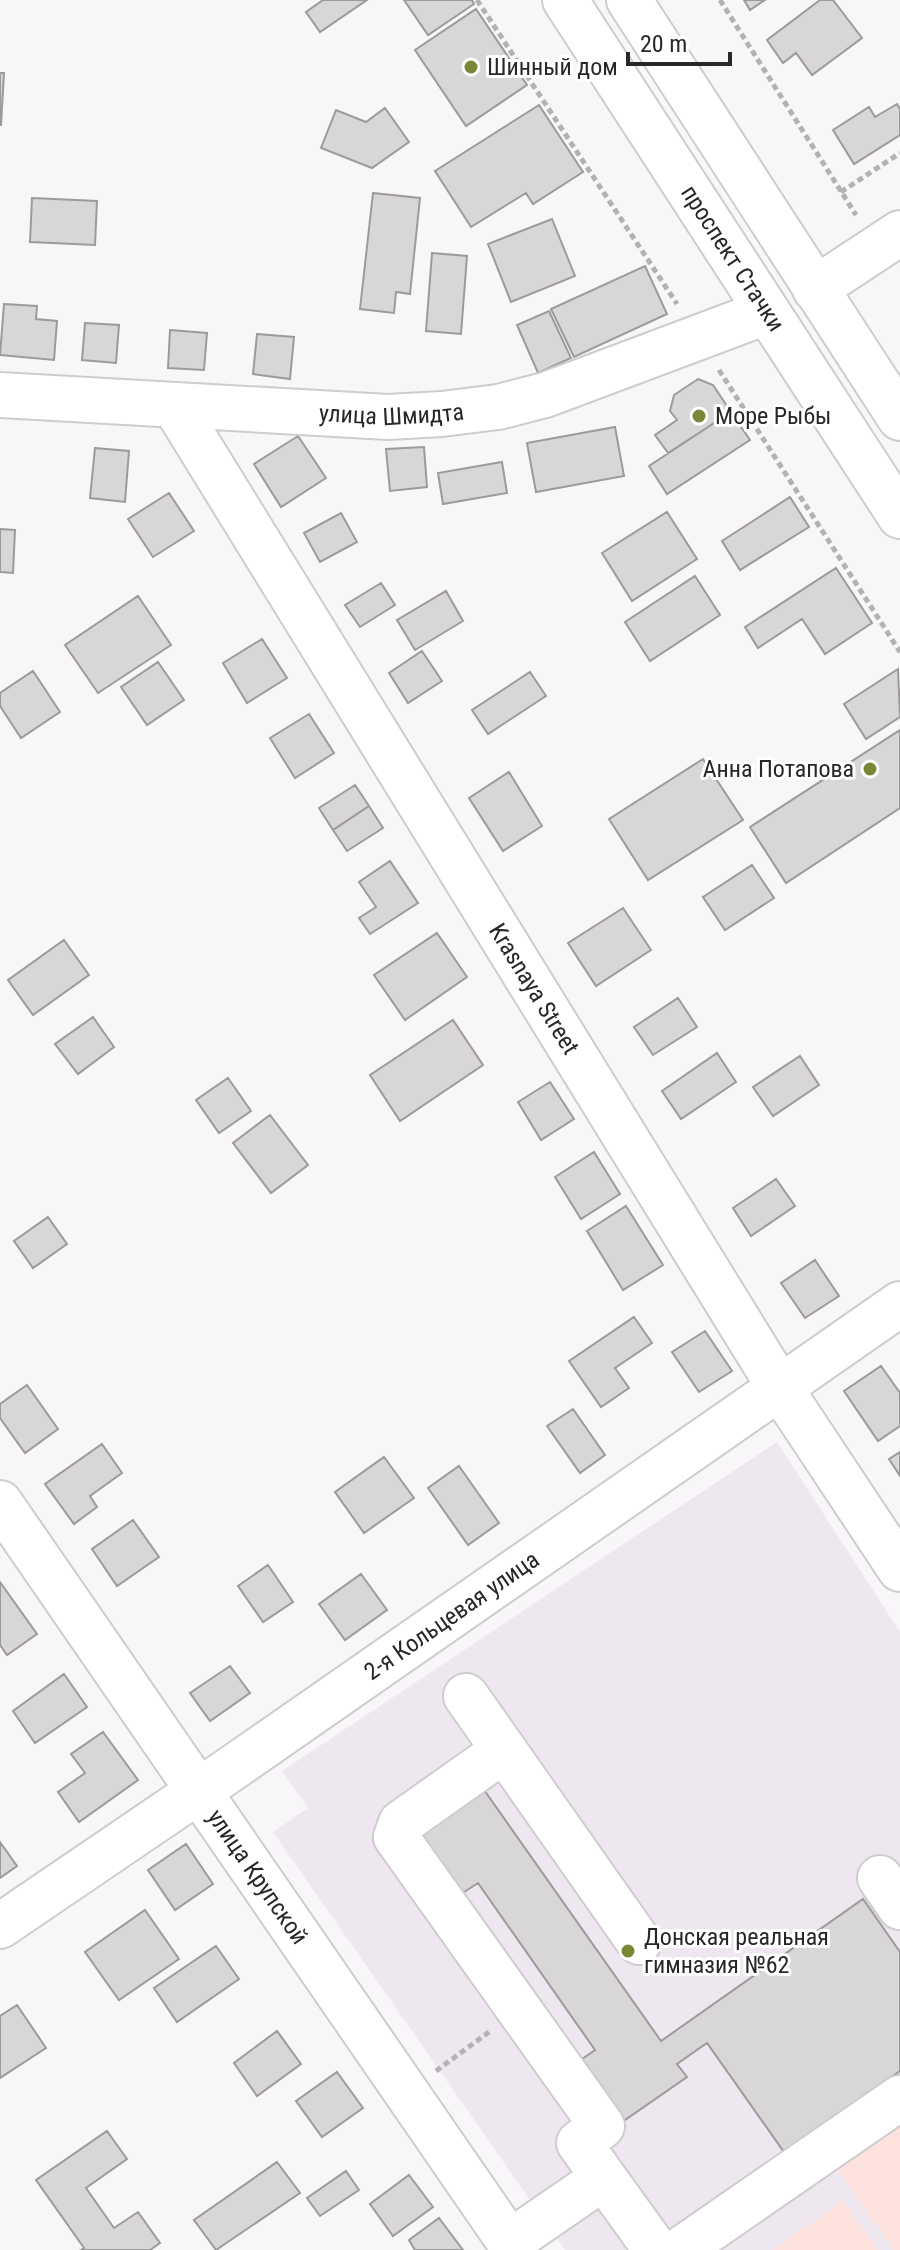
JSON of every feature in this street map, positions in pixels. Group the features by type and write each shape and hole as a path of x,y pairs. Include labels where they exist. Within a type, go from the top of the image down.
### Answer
{"street":[{"name":"проспект Стачки","path":"565,0 900,516"},
{"path":"629,0 900,418"},
{"path":"815,289 900,233"},
{"name":"улица Шмидта","path":"0,395 388,417 442,414 498,407 545,395 766,312"},
{"name":"Krasnaya Street","path":"174,405 780,1388 900,1569"},
{"name":"2-я Кольцевая улица","path":"0,1926 200,1791 900,1304"},
{"name":"улица Крупской","path":"0,1503 512,2246"},
{"path":"466,1696 639,1942"},
{"path":"504,1750 401,1823 396,1837 602,2126 579,2143 656,2250"},
{"path":"680,2250 900,2098"},
{"path":"512,2246 603,2178"}],"path":[{"path":"720,0 841,192 900,153"},
{"path":"426,2078 519,2010"}],"shaded area":[{"name":"Донская реальная гимназия №62","path":"777,1442 900,1632 900,2250 565,2250 273,1832 308,1808 282,1771"},
{"path":"900,2115 900,2250 894,2250 833,2163"},
{"path":"843,2201 878,2250 773,2250"}],"building":[{"path":"323,0 367,0 320,32 306,12"},
{"path":"404,0 472,0 474,4 428,35"},
{"path":"744,0 765,0 750,10"},
{"path":"820,0 833,0 862,38 812,75 796,53 783,63 767,40"},
{"name":"Шинный дом","path":"476,9 527,85 466,126 415,50"},
{"path":"0,73 4,73 1,125 0,125"},
{"path":"897,104 900,109 900,135 854,164 833,130 869,107 875,117"},
{"path":"539,105 583,172 533,204 526,193 471,227 435,171"},
{"path":"385,108 409,142 372,168 321,148 336,110 366,122"},
{"path":"373,193 420,198 410,294 396,292 394,313 360,309"},
{"path":"32,198 97,201 95,245 30,242"},
{"path":"552,219 575,276 511,302 488,244"},
{"path":"432,253 467,256 461,334 426,331"},
{"path":"645,266 667,314 574,357 551,309"},
{"path":"4,304 37,306 36,319 57,321 54,360 0,355"},
{"path":"549,311 571,358 538,373 517,325"},
{"path":"85,323 119,325 116,363 82,360"},
{"path":"170,330 207,333 204,370 168,368"},
{"path":"257,334 294,337 290,379 253,374"},
{"name":"Море Рыбы","path":"698,379 713,385 731,412 668,453 655,435 677,420 670,411 674,395"},
{"path":"731,412 750,440 667,494 649,466"},
{"path":"615,427 624,476 536,492 527,443"},
{"path":"298,436 326,478 281,507 254,464"},
{"path":"424,447 427,487 390,491 386,449"},
{"path":"95,448 129,451 125,502 90,498"},
{"path":"502,462 507,493 443,504 438,473"},
{"path":"169,493 194,531 153,557 128,519"},
{"path":"790,497 809,527 740,570 722,541"},
{"path":"667,512 697,559 632,601 602,553"},
{"path":"341,513 357,542 320,562 304,533"},
{"path":"0,529 15,530 13,573 0,572"},
{"path":"836,568 872,623 825,654 802,619 758,648 745,627"},
{"path":"695,576 720,615 650,661 625,622"},
{"path":"381,583 395,605 360,627 345,605"},
{"path":"446,591 463,621 415,650 397,620"},
{"path":"138,596 171,645 98,693 65,645"},
{"path":"262,639 287,678 247,703 223,663"},
{"path":"422,651 442,681 408,703 389,673"},
{"path":"158,662 184,700 147,725 121,687"},
{"path":"898,669 900,717 866,739 844,704"},
{"path":"33,671 60,712 21,738 0,706 0,693"},
{"path":"530,672 546,696 488,734 472,710"},
{"path":"309,714 334,753 295,778 270,738"},
{"name":"Анна Потапова","path":"900,730 900,808 786,883 750,827"},
{"path":"703,759 743,820 648,880 609,819"},
{"path":"509,772 542,826 503,851 469,798"},
{"path":"355,785 369,806 333,830 319,808"},
{"path":"369,806 383,828 347,851 333,830"},
{"path":"390,861 418,903 370,934 359,918 376,907 359,882"},
{"path":"752,865 774,898 725,930 703,897"},
{"path":"623,908 651,950 596,986 568,943"},
{"path":"437,933 467,977 405,1020 374,975"},
{"path":"64,940 89,975 33,1015 8,980"},
{"path":"678,998 697,1027 653,1055 634,1027"},
{"path":"93,1017 114,1047 78,1074 55,1044"},
{"path":"453,1020 483,1065 400,1121 370,1075"},
{"path":"717,1053 736,1082 681,1119 662,1091"},
{"path":"800,1056 819,1085 773,1116 753,1087"},
{"path":"228,1078 251,1111 219,1133 196,1100"},
{"path":"550,1082 574,1119 541,1140 518,1102"},
{"path":"270,1115 308,1165 271,1193 233,1143"},
{"path":"594,1152 620,1194 581,1219 555,1177"},
{"path":"776,1179 795,1206 751,1236 733,1208"},
{"path":"626,1206 663,1265 623,1290 587,1231"},
{"path":"48,1217 67,1244 33,1268 14,1241"},
{"path":"815,1260 839,1296 805,1318 781,1283"},
{"path":"634,1317 652,1343 615,1368 629,1388 601,1407 569,1361"},
{"path":"705,1331 732,1371 699,1392 672,1352"},
{"path":"881,1366 900,1393 900,1426 878,1441 844,1391"},
{"path":"27,1385 58,1429 25,1453 0,1418 0,1404"},
{"path":"573,1409 605,1455 580,1473 547,1426"},
{"path":"102,1444 122,1473 90,1496 97,1507 74,1524 45,1484"},
{"path":"900,1452 900,1476 889,1459"},
{"path":"384,1457 414,1498 364,1533 335,1492"},
{"path":"459,1466 499,1523 468,1545 428,1488"},
{"path":"133,1520 159,1557 117,1586 92,1549"},
{"path":"268,1565 293,1602 263,1622 238,1586"},
{"path":"361,1574 387,1610 345,1640 319,1604"},
{"path":"0,1582 37,1634 7,1655 0,1645"},
{"path":"230,1666 250,1693 210,1721 190,1693"},
{"path":"64,1674 87,1707 35,1743 13,1711"},
{"path":"103,1732 138,1780 79,1822 58,1792 85,1773 71,1754"},
{"path":"482,1787 661,2041 863,1899 900,1952 900,2071 784,2152 707,2043 677,2064 687,2077 612,2129 569,2068 595,2050 478,1883 452,1900 409,1838"},
{"path":"0,1842 17,1866 0,1878"},
{"path":"186,1844 213,1884 175,1910 148,1870"},
{"path":"145,1910 179,1959 119,2000 85,1952"},
{"path":"216,1946 239,1979 177,2022 154,1988"},
{"path":"17,2005 46,2048 0,2078 0,2016"},
{"path":"277,2031 301,2064 257,2096 234,2063"},
{"path":"337,2072 363,2108 322,2137 296,2101"},
{"path":"107,2131 127,2159 86,2188 114,2228 138,2212 160,2243 150,2250 81,2250 84,2248 36,2180"},
{"path":"277,2162 300,2193 216,2250 194,2220"},
{"path":"346,2171 359,2190 320,2216 307,2198"},
{"path":"409,2175 433,2207 393,2236 370,2204"},
{"path":"439,2218 463,2250 415,2250 409,2240"}],"place":[{"name":"Шинный дом","path":"471,67"},
{"name":"Море Рыбы","path":"699,416"},
{"name":"Анна Потапова","path":"870,769"},
{"name":"Донская реальная гимназия №62","path":"628,1951"}]}
